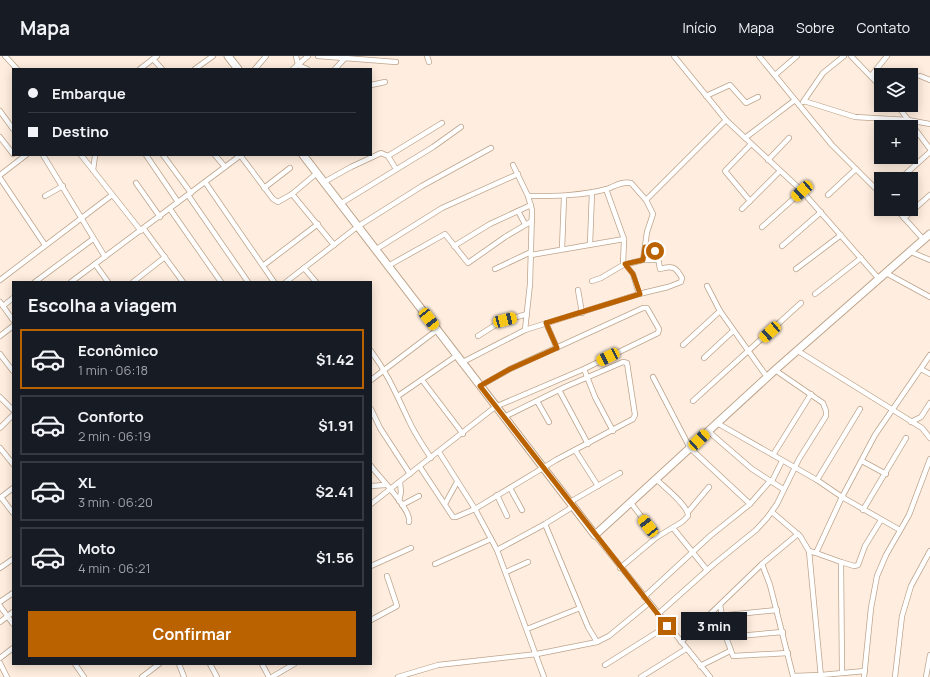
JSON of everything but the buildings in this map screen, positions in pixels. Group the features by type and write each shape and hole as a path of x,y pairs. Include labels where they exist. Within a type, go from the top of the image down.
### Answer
{"street":[{"path":"5,56 16,68"},
{"path":"197,68 213,56"},
{"path":"228,56 237,68"},
{"path":"256,68 266,56"},
{"path":"296,56 298,65"},
{"path":"294,68 308,56"},
{"path":"318,56 347,57 396,62"},
{"path":"427,56 429,62"},
{"path":"674,56 726,120 802,191 822,212 879,279"},
{"path":"775,75 797,56"},
{"path":"802,103 823,73 844,56"},
{"path":"851,56 874,79"},
{"path":"871,76 887,56"},
{"path":"335,68 347,57"},
{"path":"761,57 795,100 855,117 908,120"},
{"path":"141,68 155,58 161,68"},
{"path":"298,65 306,68"},
{"path":"920,76 930,80"},
{"path":"372,85 385,82"},
{"path":"706,96 730,85 746,104 758,96"},
{"path":"745,138 795,100"},
{"path":"802,103 832,145 874,187"},
{"path":"0,111 12,128"},
{"path":"902,112 908,120"},
{"path":"646,200 726,120"},
{"path":"918,122 930,124"},
{"path":"388,156 442,123"},
{"path":"340,204 433,147 460,127"},
{"path":"908,172 930,151 918,134"},
{"path":"0,137 12,153"},
{"path":"768,160 789,138"},
{"path":"750,201 725,171 751,144"},
{"path":"287,281 357,227 422,186 491,148"},
{"path":"324,182 351,167 380,154 388,156 396,169"},
{"path":"14,156 18,161"},
{"path":"25,156 0,176 45,245"},
{"path":"43,156 105,257"},
{"path":"82,156 112,195 165,257 182,281"},
{"path":"87,163 96,156"},
{"path":"93,170 96,156"},
{"path":"147,156 178,202"},
{"path":"164,156 247,281"},
{"path":"216,156 226,167"},
{"path":"72,281 160,217 239,156"},
{"path":"241,156 264,188 273,199 278,202 292,194 317,173"},
{"path":"304,156 461,363 544,467 620,568 710,677"},
{"path":"513,165 531,205 531,253 525,330"},
{"path":"264,188 290,168"},
{"path":"828,195 856,169"},
{"path":"742,209 780,170"},
{"path":"376,250 442,208 518,174"},
{"path":"205,182 264,265 273,281"},
{"path":"528,196 564,197 606,189 628,182 646,200 653,214 643,260"},
{"path":"136,183 160,217"},
{"path":"45,196 62,186"},
{"path":"606,189 624,239 624,265 633,274 640,294"},
{"path":"762,227 802,191"},
{"path":"590,244 592,192"},
{"path":"292,194 334,245"},
{"path":"0,280 112,195"},
{"path":"595,535 775,370 912,252 927,237 904,218 930,195"},
{"path":"562,249 564,197"},
{"path":"454,246 490,224 531,205"},
{"path":"170,209 220,281"},
{"path":"518,211 525,224"},
{"path":"782,246 822,212"},
{"path":"388,266 444,234 468,263 525,224 532,221"},
{"path":"264,265 318,224"},
{"path":"796,269 841,234"},
{"path":"36,281 93,239"},
{"path":"496,268 531,253 624,239"},
{"path":"461,363 525,330 640,294 668,288 682,280 675,268 670,266 660,268 656,251 645,247"},
{"path":"912,252 930,260"},
{"path":"134,281 165,257"},
{"path":"815,294 861,258"},
{"path":"592,281 601,278 624,265 643,260 658,260"},
{"path":"95,264 107,281"},
{"path":"304,268 315,281"},
{"path":"886,273 930,297"},
{"path":"707,286 720,311 767,378"},
{"path":"578,290 582,313"},
{"path":"12,299 2,304 12,319"},
{"path":"693,401 801,303"},
{"path":"372,503 463,434 495,407 584,369 659,333 660,329 647,308 643,308 510,369 480,386"},
{"path":"683,345 720,311"},
{"path":"478,336 500,322 527,314"},
{"path":"546,323 557,348"},
{"path":"0,336 12,327"},
{"path":"372,379 437,330"},
{"path":"704,358 734,331"},
{"path":"798,351 922,428 930,438"},
{"path":"372,352 384,370 411,425 431,458"},
{"path":"0,354 12,370"},
{"path":"816,553 842,497 875,435 930,355"},
{"path":"398,396 456,356"},
{"path":"420,467 454,518 475,510 544,467 632,420 634,416 626,362 587,377 504,417"},
{"path":"584,369 613,431"},
{"path":"921,369 930,374"},
{"path":"658,614 707,570 756,530 772,512 795,468 826,416 823,403 775,370"},
{"path":"653,377 690,448 750,504"},
{"path":"422,380 463,434"},
{"path":"560,380 565,387"},
{"path":"559,390 588,444"},
{"path":"773,455 811,394"},
{"path":"0,397 12,409"},
{"path":"537,401 550,422"},
{"path":"922,428 921,418 930,403"},
{"path":"817,480 860,409"},
{"path":"372,411 380,428 410,474"},
{"path":"0,428 12,416"},
{"path":"911,422 921,418"},
{"path":"717,423 817,480 863,510 900,530"},
{"path":"708,431 752,469 784,489"},
{"path":"863,510 886,474 906,438"},
{"path":"0,448 12,463"},
{"path":"575,450 598,486"},
{"path":"439,452 475,510 497,550 537,654 544,677"},
{"path":"864,677 875,585 886,555 909,515 930,459"},
{"path":"862,460 886,474"},
{"path":"644,597 710,536 750,504 771,481 782,461"},
{"path":"372,467 401,503 409,516 409,522"},
{"path":"497,550 545,524 598,486 620,473"},
{"path":"656,479 688,512"},
{"path":"400,482 401,503"},
{"path":"445,504 457,482"},
{"path":"372,486 384,484"},
{"path":"620,568 657,537 686,519 688,512 709,487"},
{"path":"510,488 522,510"},
{"path":"12,489 1,497 12,512"},
{"path":"439,495 450,495"},
{"path":"401,503 419,496"},
{"path":"496,496 507,516"},
{"path":"631,503 657,537"},
{"path":"772,512 804,540 809,551 821,676"},
{"path":"809,551 858,566 865,546 881,520"},
{"path":"545,524 588,627 597,642"},
{"path":"673,528 707,570"},
{"path":"681,642 762,564 798,534"},
{"path":"435,564 491,539"},
{"path":"372,566 410,548"},
{"path":"895,677 899,630 906,601 911,586 930,551"},
{"path":"0,568 12,560"},
{"path":"506,572 528,562"},
{"path":"841,562 842,673"},
{"path":"762,564 777,610 793,676 821,676 865,671"},
{"path":"372,619 397,606 387,576"},
{"path":"0,602 12,594"},
{"path":"398,677 415,670 457,661 537,654 597,642 609,636 649,603"},
{"path":"720,605 726,637 733,656 788,653"},
{"path":"0,606 12,623"},
{"path":"527,629 580,608"},
{"path":"708,617 777,610"},
{"path":"0,622 12,613"},
{"path":"605,665 667,626"},
{"path":"726,637 783,632"},
{"path":"0,658 12,649"},
{"path":"641,677 686,649"},
{"path":"700,666 730,651"},
{"path":"926,677 930,655"},
{"path":"0,663 8,677"},
{"path":"76,665 84,677"},
{"path":"142,677 158,665"},
{"path":"178,665 184,677"},
{"path":"211,665 217,677"},
{"path":"263,665 269,677"},
{"path":"272,677 292,665"}],"route":[{"path":"655,251 645,247 643,260 625,264 633,274 640,294 546,323 557,348 510,369 480,386 667,626"}]}
